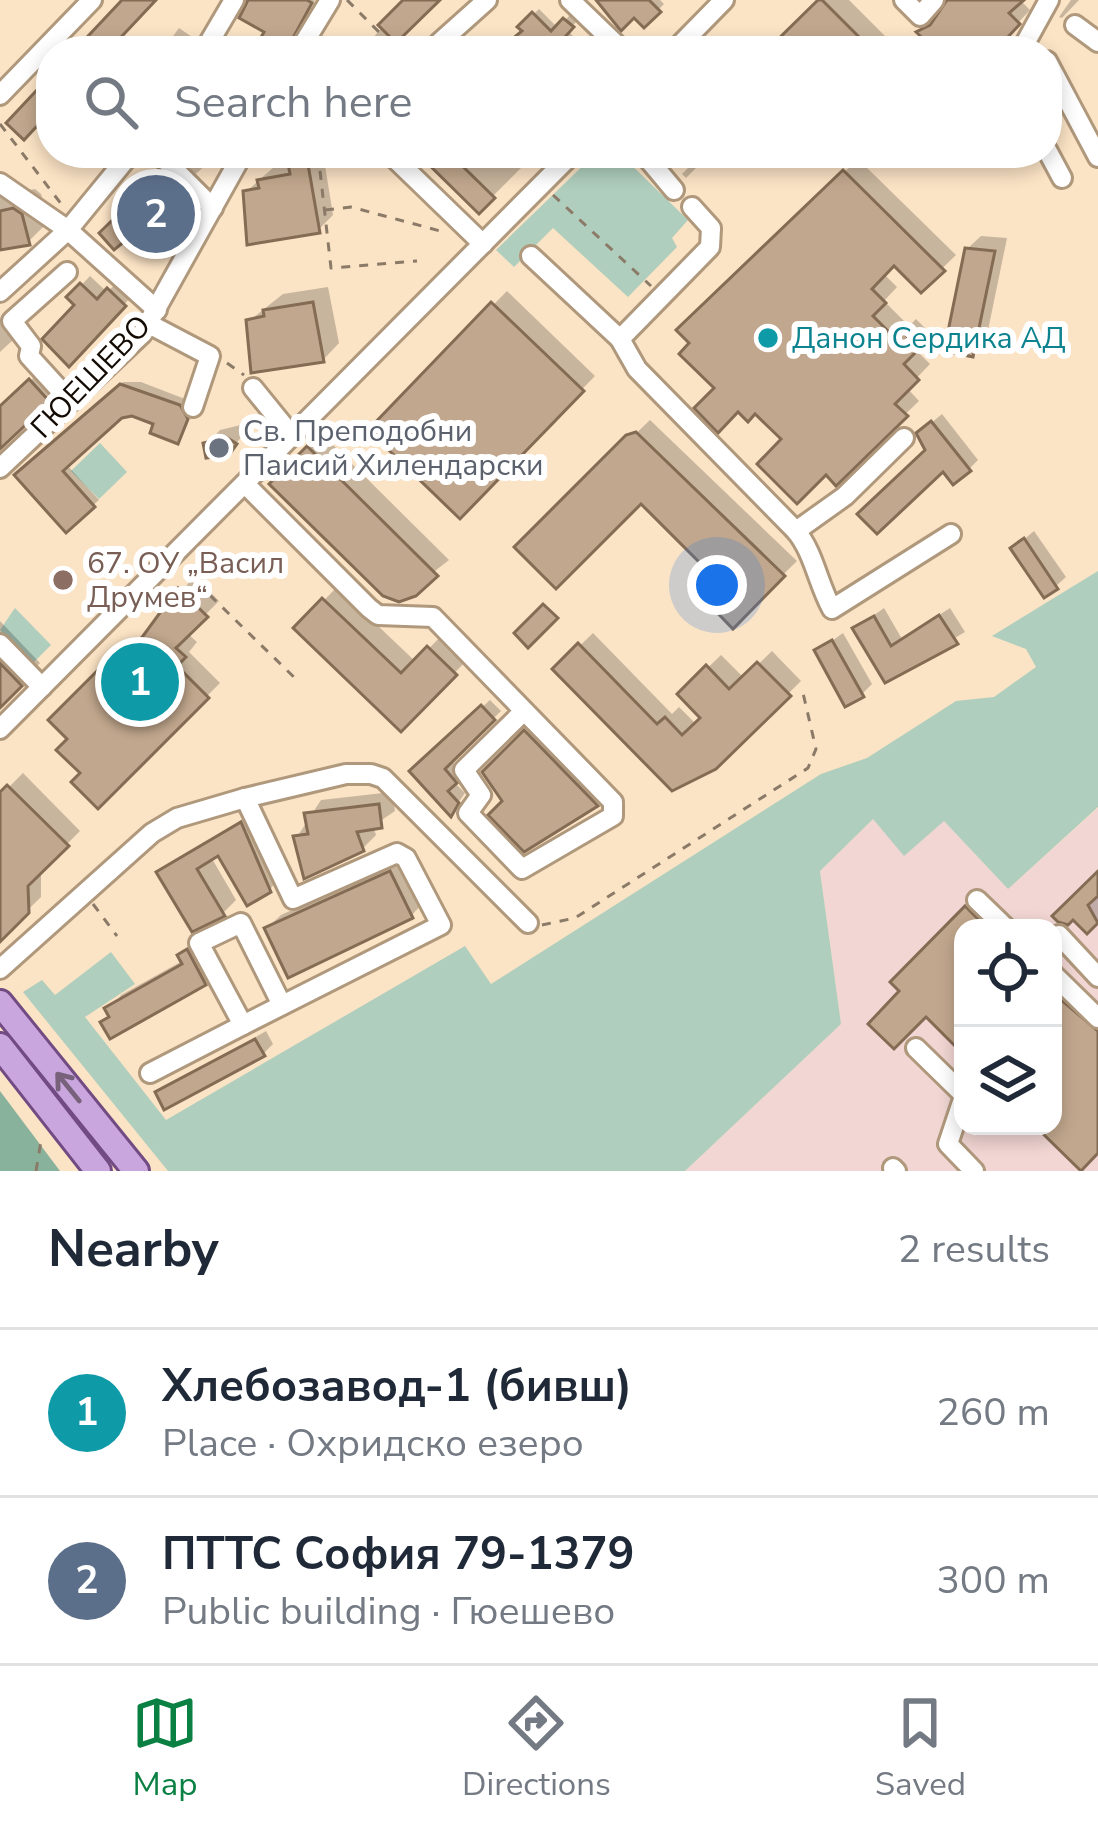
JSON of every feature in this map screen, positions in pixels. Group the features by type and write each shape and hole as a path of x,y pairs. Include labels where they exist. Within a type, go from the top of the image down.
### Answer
{"main road":[{"path":"0,1003 136,1171"},
{"path":"0,1046 98,1171"}],"street":[{"path":"57,36 92,0"},
{"path":"213,36 234,0"},
{"path":"308,36 330,0"},
{"path":"447,36 487,0"},
{"path":"570,0 607,36"},
{"path":"689,36 724,0"},
{"path":"904,0 920,16 934,0"},
{"path":"1029,36 1044,7"},
{"path":"1075,25 1098,42"},
{"path":"0,95 36,58"},
{"path":"1062,90 1098,157"},
{"path":"2,288 68,230 118,168"},
{"path":"173,168 213,208"},
{"name":"ГЮЕШЕВО","path":"0,468 153,317 235,168"},
{"path":"404,168 483,244"},
{"path":"0,729 558,168"},
{"path":"656,168 674,190"},
{"path":"1056,168 1061,178"},
{"path":"0,183 68,230 153,317 210,356 193,407"},
{"path":"620,339 710,247 711,228 692,207"},
{"path":"531,256 620,339 637,369 796,531 810,550 816,581 832,609 951,534"},
{"path":"67,272 12,321 31,346 28,356 70,401"},
{"path":"253,388 292,436"},
{"path":"796,531 845,496 904,438"},
{"path":"245,484 378,615 433,616 524,711 615,809 614,816 522,869 468,813 481,795 464,770 524,711"},
{"path":"0,644 42,687"},
{"path":"0,969 164,826 245,798 346,773 380,777 528,923"},
{"path":"149,1073 441,925 406,858 397,853 293,898 245,798"},
{"path":"977,900 997,919"},
{"path":"242,1024 199,943 241,923 282,1005"},
{"path":"1062,938 1098,977"},
{"path":"1062,983 1098,1018"},
{"path":"916,1048 954,1088"},
{"path":"954,1125 948,1144 974,1171"}],"path":[{"path":"347,0 383,36"},
{"path":"0,124 36,168"},
{"path":"36,168 67,212 68,230"},
{"path":"319,168 332,268 417,261"},
{"path":"542,185 662,296"},
{"path":"322,211 351,207 446,233"},
{"path":"210,356 246,376 253,388"},
{"path":"171,558 298,682"},
{"path":"528,923 575,918 808,768 817,749 803,693"},
{"path":"85,893 117,936"},
{"path":"36,1171 41,1141"}],"shaded area":[{"path":"1098,808 1098,1171 685,1171 841,1024 820,870 873,819 944,821 1008,889"}],"green space":[{"path":"581,168 634,168 688,220 672,238 677,247 628,297 553,228 514,267 496,250"},
{"path":"100,443 127,472 99,499 71,471"},
{"path":"1098,571 1098,807 1008,889 944,821 904,856 873,819 820,871 841,1024 685,1171 168,1171 23,992 42,980 55,995 111,952 135,984 85,1017 166,1120 465,946 491,984 821,774 867,758 956,701 994,697 1036,667 1026,649 992,636"},
{"path":"15,608 51,645 33,663 0,630"},
{"path":"0,1091 60,1171 0,1171"}],"building":[{"path":"122,0 156,0 122,36 88,36"},
{"path":"248,0 312,3 294,36 262,36 264,32 239,18"},
{"path":"403,0 440,0 403,36 389,36 378,25"},
{"path":"596,0 649,0 661,12 644,28 634,18 621,31"},
{"path":"822,0 858,36 781,36"},
{"path":"947,0 1024,0 1009,13 1020,24 1009,36 920,36 916,32 930,25"},
{"path":"532,12 551,31 563,18 574,27 566,36 516,36 522,31 517,27"},
{"path":"36,91 36,127 24,140 6,123"},
{"path":"289,168 309,168 320,233 247,245 243,191 259,188 257,180 290,174"},
{"path":"432,168 464,168 495,198 479,214"},
{"name":"Данон Сердика АД","path":"843,170 945,271 921,293 894,266 872,289 886,303 873,316 894,337 901,330 919,349 904,364 919,380 895,404 908,416 836,486 826,475 797,504 757,464 781,439 755,414 748,422 738,412 718,433 694,408 714,388 679,354 689,343 676,330"},
{"path":"160,174 181,195 114,250 99,233"},
{"path":"13,208 22,214 30,245 0,250 0,211"},
{"path":"965,248 995,251 973,357 944,351"},
{"path":"80,283 97,299 107,288 126,306 69,367 42,339 74,305 66,297"},
{"path":"313,302 324,362 251,373 246,320 264,316 263,310"},
{"path":"491,302 584,391 460,519 368,430"},
{"path":"29,379 50,402 0,449 0,406"},
{"path":"120,384 180,405 188,419 178,444 150,433 153,424 132,416 122,418 63,471 95,507 66,533 14,475"},
{"path":"931,421 971,471 953,485 943,472 877,534 857,514 925,450 916,433"},
{"path":"636,432 785,576 733,629 705,600 721,584 641,504 556,589 514,547 626,435"},
{"name":"Св. Преподобни Паисий Хилендарски","path":"226,437 237,444 229,455 206,458 203,443"},
{"path":"307,446 438,576 416,596 399,602 383,596 269,484"},
{"path":"1024,538 1058,589 1044,598 1010,548"},
{"path":"178,588 208,617 176,648 186,657 177,666 209,698 98,809 71,782 80,773 56,750 67,739 48,720 111,657 117,663"},
{"path":"322,598 401,673 427,646 457,675 401,732 293,628"},
{"path":"543,604 558,618 528,648 514,633"},
{"path":"939,615 958,644 885,683 852,628 874,616 891,646"},
{"path":"832,640 864,697 845,707 814,650"},
{"path":"578,643 657,724 665,717 682,735 700,718 677,694 706,665 729,689 757,662 791,696 716,769 672,791 552,669"},
{"path":"0,663 22,686 0,708"},
{"path":"481,705 495,720 445,769 457,783 448,791 459,803 451,817 409,771"},
{"path":"524,730 598,806 524,852 488,815 502,801 482,772"},
{"path":"7,785 69,846 28,886 29,913 0,942 0,792"},
{"path":"379,804 382,828 357,832 364,851 304,879 293,836 308,834 304,813"},
{"path":"241,822 271,892 247,906 218,856 197,869 225,916 192,932 156,872"},
{"path":"390,871 413,918 288,978 264,928"},
{"path":"1098,871 1098,896 1088,905 1098,923 1087,934 1073,920 1068,925 1052,916"},
{"path":"965,906 978,919 954,919 954,1045 926,1017 894,1049 868,1024 899,991 890,982"},
{"path":"187,949 206,985 110,1039 100,1022 109,1017 104,1008 182,964 177,955"},
{"path":"1062,1001 1098,1031 1098,1153 1081,1171 1044,1135 1062,1135"},
{"path":"255,1039 265,1056 164,1110 155,1092"}],"place":[{"name":"ПТТС София 79-1379","path":"156,214"},
{"name":"Данон Сердика АД","path":"768,338"},
{"name":"Св. Преподобни Паисий Хилендарски","path":"219,448"},
{"name":"67. ОУ „Васил Друмев“","path":"63,580"},
{"name":"Хлебозавод-1 (бивш)","path":"140,682"}]}
